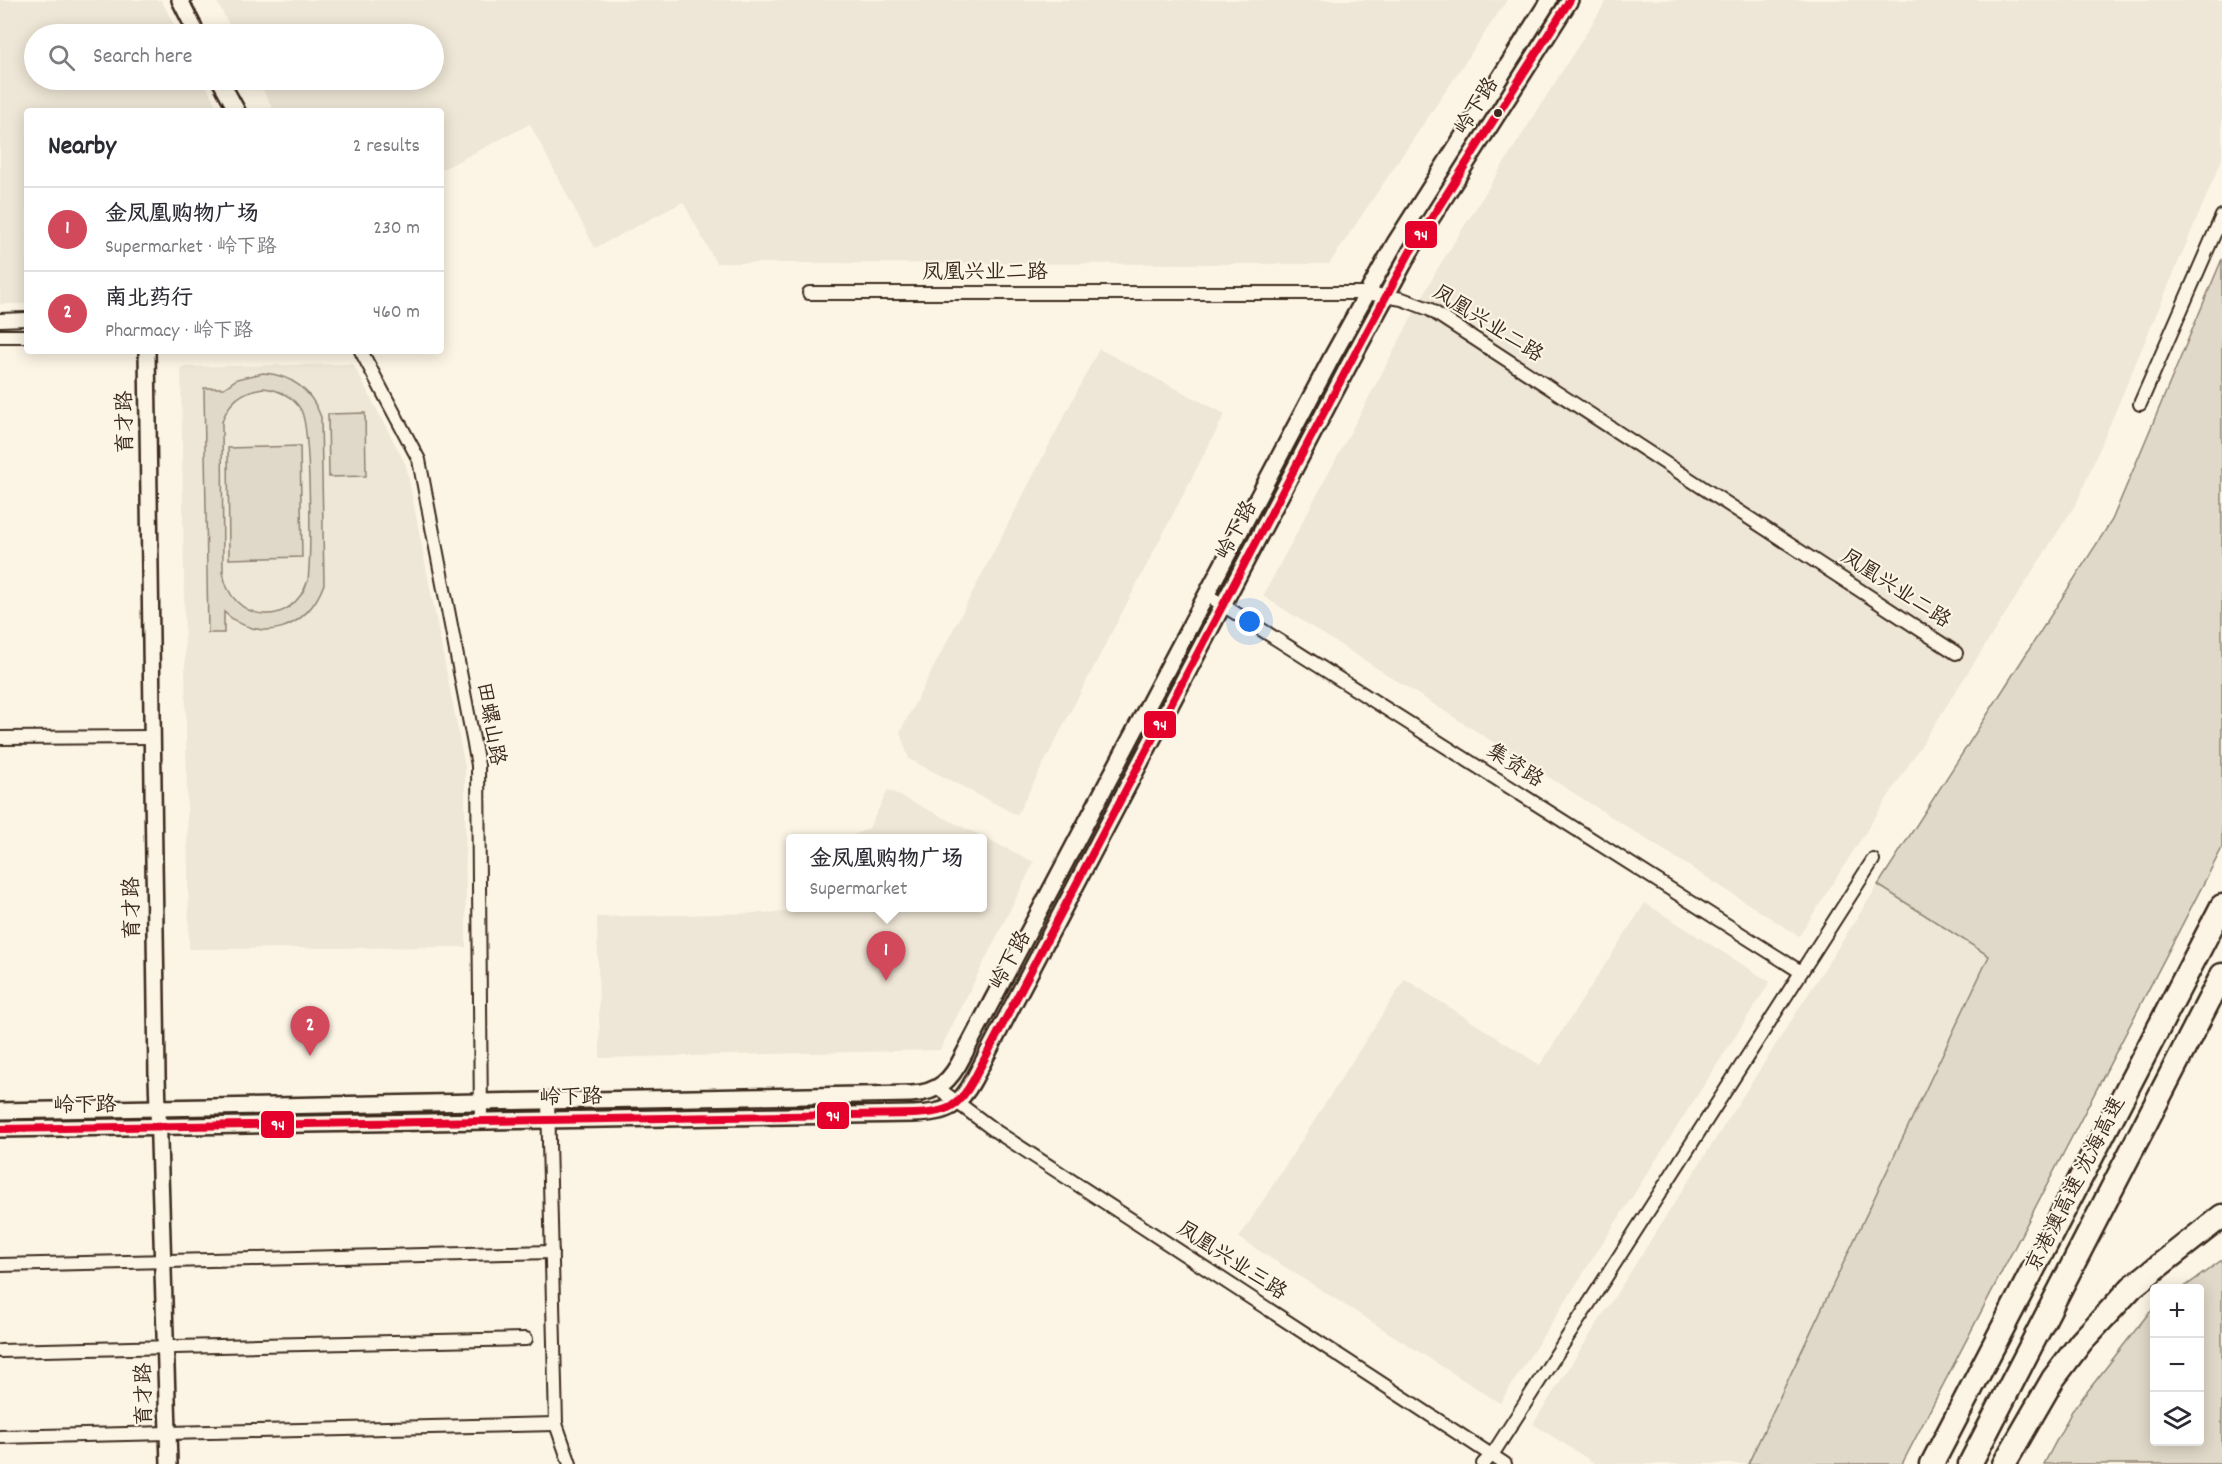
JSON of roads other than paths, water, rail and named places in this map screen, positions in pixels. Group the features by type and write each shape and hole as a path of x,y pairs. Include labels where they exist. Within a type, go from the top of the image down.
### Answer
{"highway":[{"name":"京港澳高速 沈海高速","path":"1932,1464 2222,906"},
{"name":"京港澳高速 沈海高速","path":"1970,1464 2222,975"},
{"path":"2004,1464 2053,1379 2081,1342 2132,1287 2222,1216"}],"street":[{"path":"180,0 192,24"},
{"name":"岭下路","path":"0,1112 911,1094 938,1088 957,1069 1395,243 1549,0"},
{"name":"岭下路","path":"0,1130 922,1114 938,1112 957,1104 977,1073 1410,252 1570,0"},
{"path":"225,90 235,108"},
{"path":"2140,404 2222,216"},
{"name":"凤凰兴业二路","path":"809,293 1367,293 1386,296 1429,309 1956,653"},
{"path":"0,320 24,319"},
{"path":"0,336 24,336"},
{"name":"育才路","path":"147,354 159,1127 169,1464"},
{"name":"田螺山路","path":"364,354 419,460 478,765 481,1121"},
{"name":"集资路","path":"1207,595 1801,972"},
{"path":"0,738 152,737"},
{"path":"1487,1460 1873,860"},
{"name":"凤凰兴业三路","path":"938,1088 957,1104 1487,1460 1505,1464"},
{"path":"548,1101 556,1424 570,1464"},
{"path":"0,1265 552,1252"},
{"path":"0,1351 526,1338"},
{"path":"0,1437 556,1424"}],"place":[{"name":"金凤凰购物广场","path":"886,981"},
{"name":"南北药行","path":"310,1056"}]}
